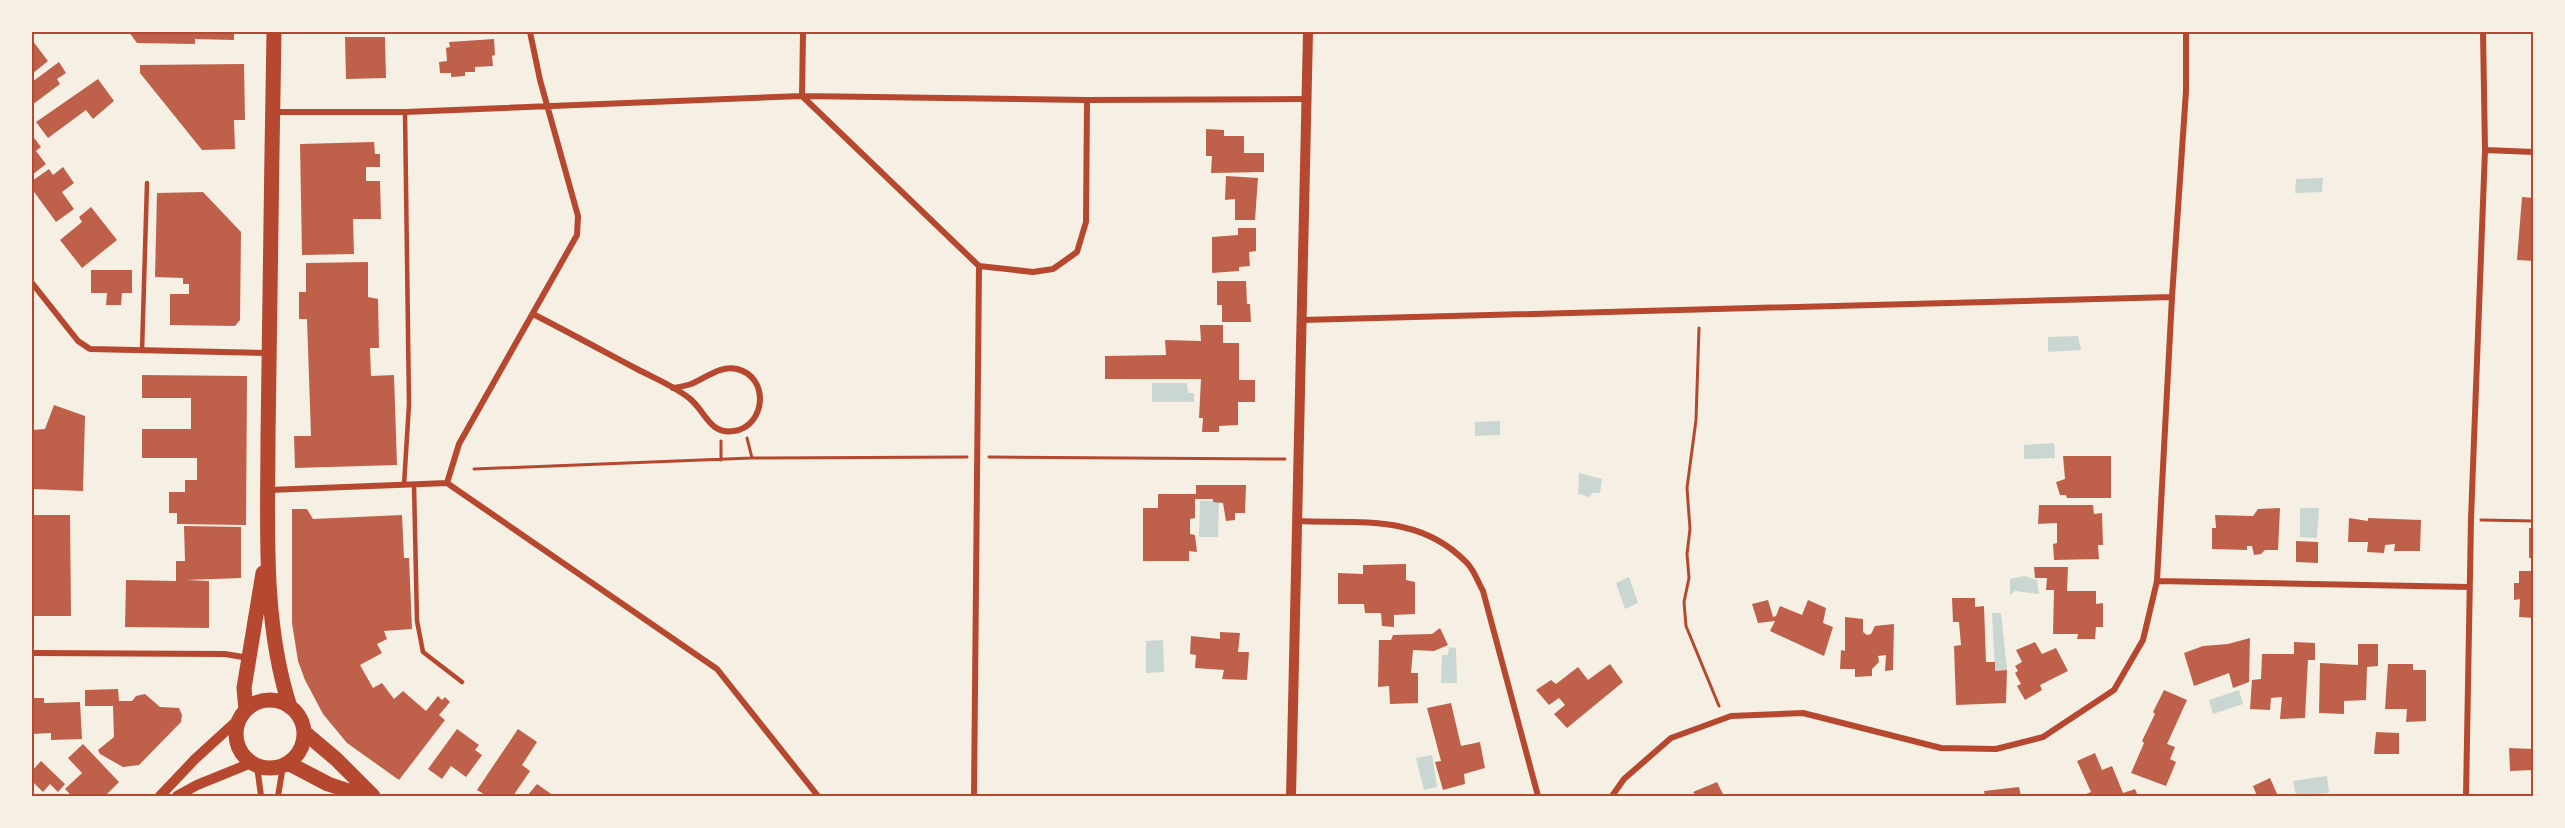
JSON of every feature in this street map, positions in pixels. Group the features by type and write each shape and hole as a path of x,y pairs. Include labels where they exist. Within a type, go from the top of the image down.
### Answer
{"main road":[{"path":"268,543 244,688 243,714 236,734 240,750 254,764 270,769 286,764 300,749 304,732 302,722 290,707 280,678 272,625 268,543 274,32"},
{"path":"243,714 256,703 268,700 290,707"},
{"path":"304,732 336,759 373,796"},
{"path":"286,764 328,784 364,796"}],"street":[{"path":"447,483 459,444 577,235 578,216 530,32"},
{"path":"803,32 802,96 979,266 1033,272 1053,269 1077,252 1086,222 1087,100"},
{"path":"1291,796 1308,32"},
{"path":"1612,796 1624,779 1671,738 1731,716 1803,713 1941,748 1996,749 2043,737 2114,690 2143,640 2157,581 2172,297 2186,91 2186,32"},
{"path":"2466,796 2471,519 2485,150 2483,32"},
{"path":"272,112 405,112 802,96 1087,100 1307,99"},
{"path":"2485,150 2534,152"},
{"path":"974,796 979,266"},
{"path":"32,283 78,341 90,349 269,352"},
{"path":"1302,320 2172,297"},
{"path":"533,314 673,388 689,398 707,421 721,430 734,431 745,427 752,422 760,406 757,386 746,373 726,368 689,385 673,388"},
{"path":"268,490 447,483 717,669 818,796"},
{"path":"1297,521 1375,522 1403,525 1422,532 1448,547 1468,564 1483,591 1538,796"},
{"path":"2157,581 2469,587"},
{"path":"32,653 225,654 250,658"},
{"path":"160,796 243,714"},
{"path":"177,796 197,785 254,764 261,796"},
{"path":"278,796 286,764"}],"lane":[{"path":"404,486 408,404 405,112"},
{"path":"142,351 147,183"},
{"path":"414,485 417,621 423,651 462,682"}],"path":[{"path":"1699,328 1696,420 1687,488 1690,529 1687,554 1689,578 1684,602 1686,626 1719,706"},
{"path":"745,427 752,458"},
{"path":"721,430 721,460"},
{"path":"474,469 752,458 1299,459"},
{"path":"2471,519 2534,521"}],"shaded area":[{"path":"2323,178 2322,192 2295,193 2296,179"},
{"path":"2078,336 2081,350 2048,352 2048,337"},
{"path":"1152,383 1187,383 1188,393 1194,393 1194,402 1152,402"},
{"path":"1500,421 1500,435 1475,436 1475,422"},
{"path":"2054,443 2055,458 2024,459 2024,445"},
{"path":"1579,473 1602,479 1600,493 1592,493 1590,497 1578,494"},
{"path":"1200,501 1219,501 1218,537 1199,537"},
{"path":"2300,508 2319,508 2317,538 2300,537"},
{"path":"2024,576 2037,580 2039,594 2015,591 2010,595 2010,579"},
{"path":"1629,577 1638,603 1625,609 1616,583"},
{"path":"1992,613 2001,613 2007,670 1995,671"},
{"path":"1163,640 1164,672 1146,673 1146,641"},
{"path":"1449,647 1456,648 1457,683 1441,683 1442,655 1448,655"},
{"path":"2239,690 2243,704 2213,714 2209,700"},
{"path":"1432,755 1437,787 1424,790 1416,758"},
{"path":"2327,776 2329,793 2296,796 2293,781"}],"building":[{"path":"129,32 234,32 234,40 195,39 195,44 137,43"},
{"path":"345,37 385,37 386,78 346,79"},
{"path":"494,39 493,66 475,67 475,72 465,72 465,76 451,77 451,73 440,73 439,62 447,61 446,48 450,47 449,42"},
{"path":"32,40 48,61 32,74"},
{"path":"59,62 66,73 57,79 60,84 32,105 32,82"},
{"path":"244,64 245,120 234,120 235,149 202,150 140,73 140,65"},
{"path":"98,79 114,101 93,119 86,110 48,138 36,122"},
{"path":"1206,129 1224,130 1224,136 1244,136 1244,153 1264,153 1264,172 1211,173 1212,156 1206,156"},
{"path":"32,135 41,147 36,151 46,164 32,175"},
{"path":"374,142 375,154 380,154 380,167 366,167 366,181 380,181 381,219 353,219 354,254 302,255 300,144"},
{"path":"63,167 74,183 62,192 74,209 56,222 32,189 32,181 49,169 53,175"},
{"path":"1226,176 1258,178 1255,220 1235,220 1235,199 1225,200"},
{"path":"203,192 241,232 240,320 235,326 170,325 170,294 189,294 189,284 183,284 183,278 155,277 157,193"},
{"path":"2522,197 2534,198 2534,261 2517,260"},
{"path":"91,207 117,240 82,268 60,240 82,222 79,217"},
{"path":"1238,228 1256,228 1256,251 1249,252 1250,266 1239,267 1239,271 1212,273 1212,237 1238,235"},
{"path":"368,262 368,297 378,299 379,348 370,348 371,376 394,375 397,465 295,468 294,436 311,436 307,319 299,319 299,292 306,292 306,263"},
{"path":"91,270 132,270 132,293 122,293 121,305 106,305 107,293 91,293"},
{"path":"1217,281 1246,281 1251,322 1222,322 1222,305 1217,305"},
{"path":"1200,325 1223,325 1223,343 1239,343 1239,380 1255,380 1255,402 1238,402 1238,425 1219,426 1219,432 1202,432 1203,418 1199,418 1201,379 1105,379 1105,356 1166,355 1165,340 1201,341"},
{"path":"142,375 247,376 246,525 177,524 177,513 169,513 169,492 185,492 185,480 197,480 197,458 142,458 142,429 191,429 191,398 142,398"},
{"path":"54,405 85,416 83,491 32,489 32,430 45,429"},
{"path":"2063,456 2111,456 2111,498 2067,498 2066,495 2060,495 2056,482 2065,479"},
{"path":"1196,485 1246,485 1245,513 1235,513 1235,520 1226,521 1223,503 1213,502 1213,499 1195,499 1195,518 1190,519 1190,534 1195,535 1197,552 1189,551 1189,561 1143,561 1143,508 1158,508 1158,494 1196,494"},
{"path":"2039,505 2093,505 2094,514 2102,513 2103,545 2098,545 2099,559 2054,560 2053,544 2057,543 2057,523 2038,524"},
{"path":"2280,508 2278,550 2265,550 2261,554 2254,555 2252,546 2247,546 2247,550 2212,549 2212,528 2216,528 2215,515 2253,516 2258,509"},
{"path":"292,509 307,509 313,519 402,515 404,558 409,558 412,629 384,631 387,639 377,644 382,653 360,665 373,688 382,683 394,699 403,691 426,711 438,696 442,700 445,697 450,702 439,715 445,720 399,780 347,743 323,714 305,680 298,661 292,623"},
{"path":"32,515 70,515 71,616 32,616"},
{"path":"2349,518 2368,521 2368,518 2421,520 2420,551 2394,551 2395,544 2385,545 2384,553 2367,552 2368,542 2348,542"},
{"path":"184,526 241,527 241,578 186,580 209,581 209,628 125,627 126,580 176,581 176,561 185,561"},
{"path":"2529,528 2534,528 2534,558 2529,558"},
{"path":"2296,541 2318,542 2318,563 2296,562"},
{"path":"1406,564 1406,580 1415,582 1415,614 1394,615 1394,627 1382,626 1381,613 1365,613 1364,604 1338,604 1338,573 1363,574 1363,565"},
{"path":"2034,567 2068,567 2067,591 2096,591 2096,604 2103,603 2103,627 2096,627 2095,639 2077,639 2078,634 2053,634 2054,590 2046,590 2047,578 2035,578"},
{"path":"2519,571 2534,571 2534,618 2519,617 2520,599 2514,600 2514,583 2519,583"},
{"path":"1952,598 1975,598 1975,607 1984,606 1986,662 1995,662 1995,671 2007,670 2006,703 1956,705 1954,646 1961,645 1959,622 1953,622"},
{"path":"1768,600 1773,617 1776,616 1780,606 1802,615 1808,600 1826,608 1823,623 1833,627 1824,656 1770,631 1775,621 1758,623 1752,604"},
{"path":"1845,617 1863,619 1863,632 1867,635 1871,634 1875,626 1894,624 1893,670 1885,671 1886,655 1878,656 1879,662 1872,669 1872,676 1855,677 1855,669 1840,669 1841,650 1845,651"},
{"path":"1440,628 1448,645 1434,651 1413,650 1411,673 1418,673 1418,703 1390,704 1389,686 1378,687 1379,640 1391,640 1393,635 1432,634"},
{"path":"1220,632 1240,633 1238,652 1249,652 1247,680 1222,679 1224,670 1195,668 1196,655 1190,654 1191,636 1220,639"},
{"path":"2250,638 2249,682 2233,688 2229,673 2194,686 2184,653 2203,646 2228,644"},
{"path":"2035,642 2042,654 2056,648 2068,671 2040,685 2042,690 2025,700 2017,686 2021,684 2015,673 2018,671 2015,666 2022,662 2016,650"},
{"path":"2294,642 2315,643 2315,660 2308,660 2305,718 2280,719 2282,697 2271,698 2270,710 2250,709 2252,680 2261,679 2262,654 2294,654"},
{"path":"2358,644 2378,644 2378,666 2367,667 2366,700 2344,701 2344,714 2319,713 2320,663 2358,665"},
{"path":"1610,664 1623,682 1567,728 1554,714 1565,705 1559,698 1549,705 1536,690 1551,680 1556,684 1578,667 1588,680"},
{"path":"2388,664 2413,664 2413,670 2426,670 2426,721 2406,722 2407,709 2385,709"},
{"path":"118,689 119,701 132,701 136,696 145,694 160,707 179,708 182,715 181,722 139,765 123,767 100,754 98,750 114,737 113,706 85,706 85,690"},
{"path":"2164,690 2187,700 2167,744 2175,747 2170,759 2176,762 2166,786 2131,773 2144,743 2142,741 2155,714 2153,712"},
{"path":"32,698 44,698 44,703 80,702 82,739 51,740 51,733 32,734"},
{"path":"1451,703 1461,746 1480,742 1485,768 1464,774 1465,784 1443,790 1435,762 1441,761 1427,708"},
{"path":"457,729 479,745 475,750 482,755 466,777 451,766 442,779 428,769"},
{"path":"518,729 537,742 522,765 530,771 513,796 487,796 477,790"},
{"path":"2376,732 2399,733 2399,754 2374,754"},
{"path":"83,744 119,782 105,796 72,796 65,789 82,773 68,758"},
{"path":"2509,748 2534,749 2534,770 2510,771"},
{"path":"2095,753 2102,770 2112,766 2123,793 2135,789 2138,796 2081,796 2091,792 2077,761"},
{"path":"41,761 65,784 58,792 50,784 43,792 32,781 32,771"},
{"path":"2270,778 2278,796 2257,796 2253,786"},
{"path":"1717,782 1724,796 1696,796 1693,792"},
{"path":"537,784 554,796 527,796"},
{"path":"2019,787 2021,796 1985,796 1984,791"}]}
